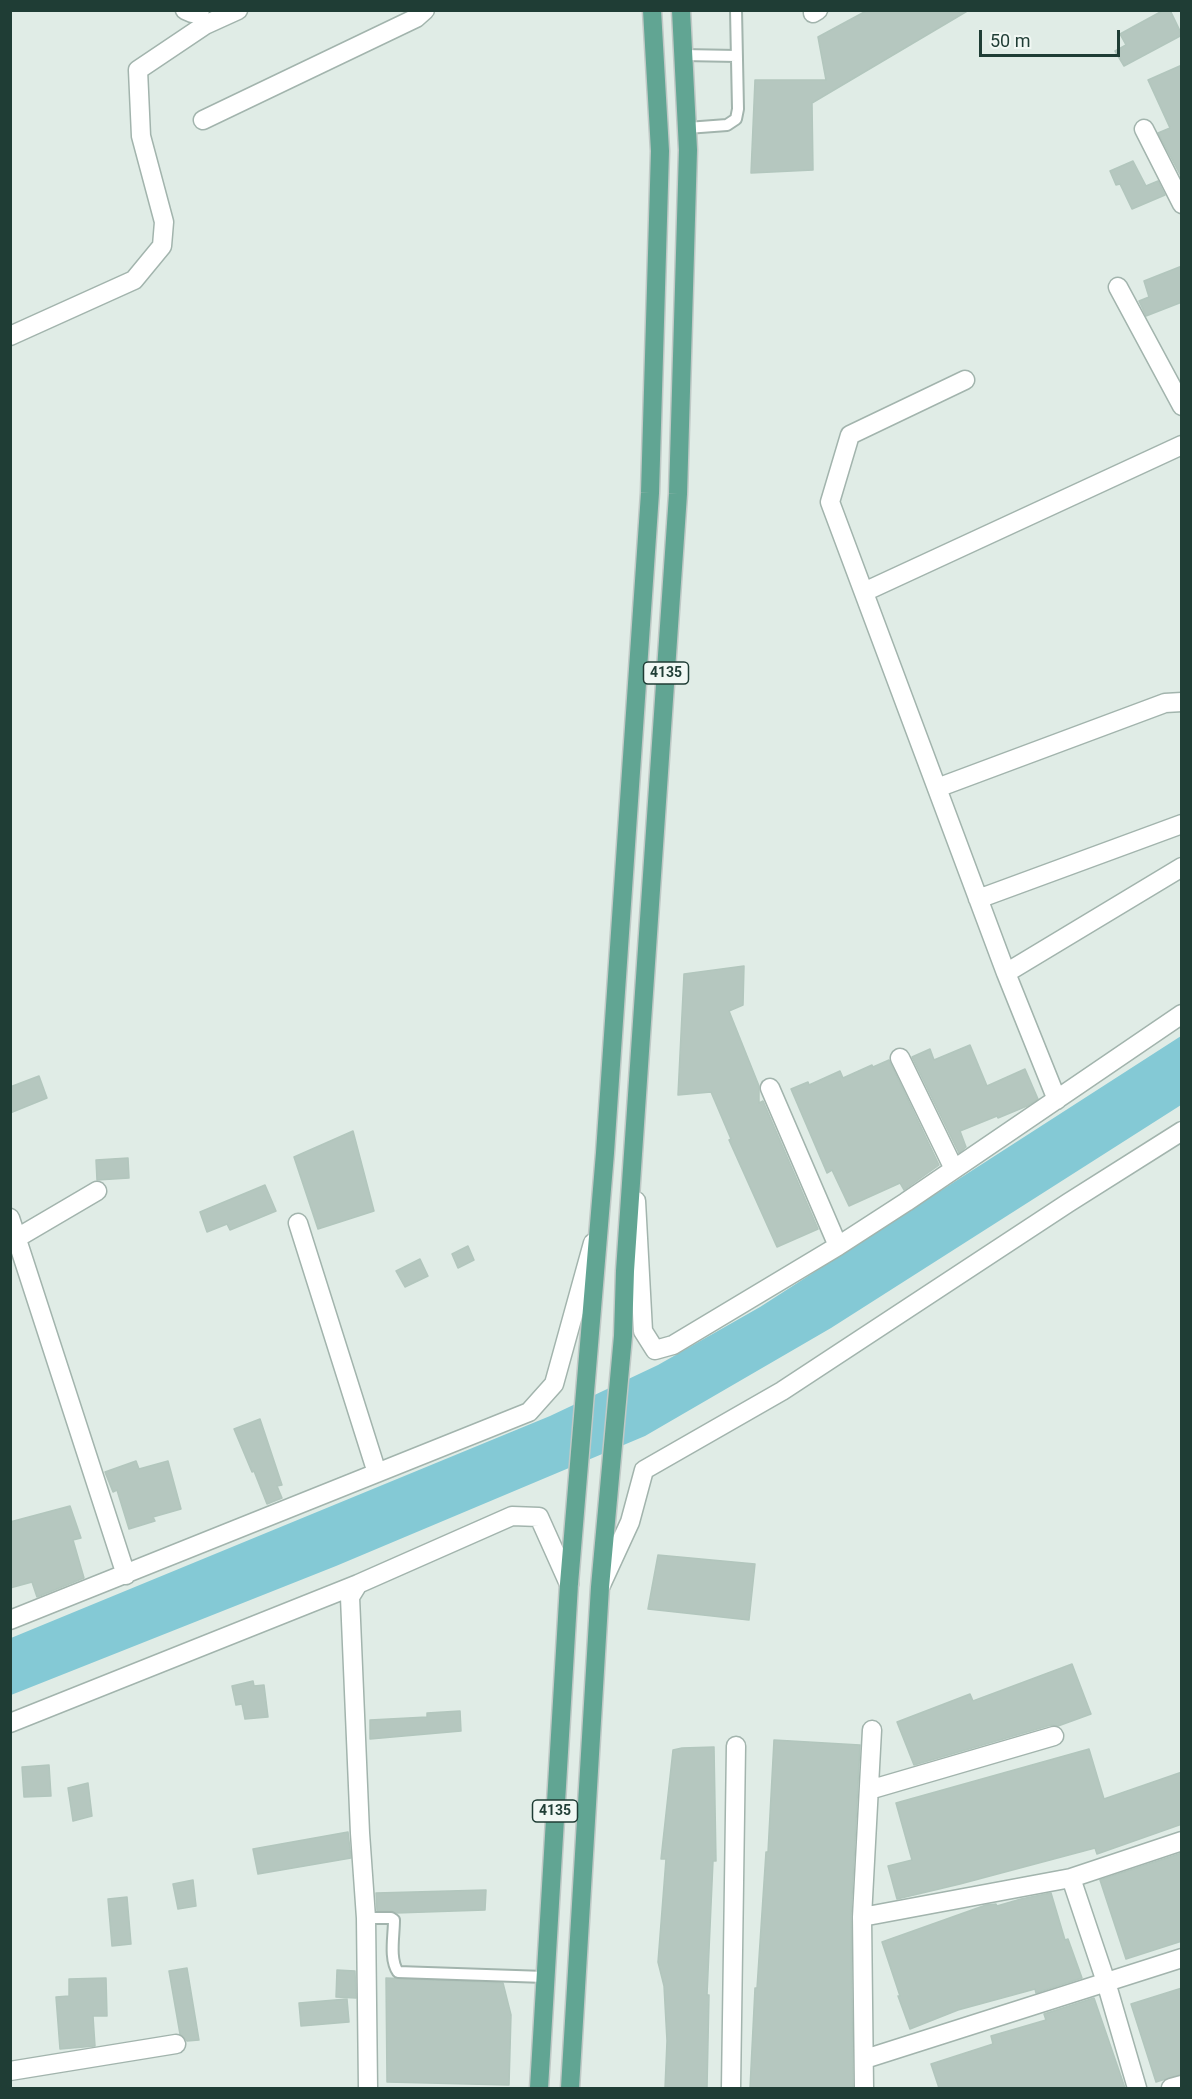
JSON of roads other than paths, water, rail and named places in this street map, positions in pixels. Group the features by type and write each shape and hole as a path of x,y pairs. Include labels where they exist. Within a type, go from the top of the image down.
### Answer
{"main road":[{"name":"4135","path":"539,2088 569,1584 600,1221 650,493 660,150 652,10"},
{"name":"4135","path":"570,2088 600,1587 623,1336 625,1271 678,494 688,150 681,10"}],"street":[{"path":"185,10 192,13 200,10"},
{"path":"10,336 134,280 162,246 164,222 141,136 138,70 205,25 238,10"},
{"path":"203,120 416,18 424,10"},
{"path":"1144,129 1182,204"},
{"path":"1118,287 1182,406"},
{"path":"965,380 850,435 830,502 1005,973 1057,1100"},
{"path":"864,592 1182,445"},
{"path":"937,788 1165,704 1182,702"},
{"path":"978,899 1182,824"},
{"path":"1005,973 1182,867"},
{"path":"633,1154 643,1331 655,1350 673,1345 838,1246 1182,1014"},
{"path":"900,1058 954,1169"},
{"path":"770,1088 838,1246"},
{"path":"600,1587 630,1522 644,1470 782,1391 1182,1131"},
{"path":"17,1238 97,1191"},
{"path":"10,1218 126,1575"},
{"path":"10,1620 529,1412 554,1384 600,1221"},
{"path":"298,1223 377,1473"},
{"path":"10,1723 358,1584 512,1516 539,1517 569,1584"},
{"path":"358,1584 350,1597 366,1918 368,2088"},
{"path":"864,2088 862,1917 872,1730"},
{"path":"869,1790 1054,1736"},
{"path":"731,2088 736,1746"},
{"path":"862,1917 1071,1878 1182,1841"},
{"path":"1071,1878 1106,1982 1137,2088"},
{"path":"865,2059 1182,1958"},
{"path":"10,2071 176,2044"},
{"path":"1171,2088 1182,2085"}],"lane":[{"path":"687,128 727,125 736,119 738,109 736,10"},
{"path":"683,55 737,56"},
{"path":"366,1918 394,1920 394,1966 398,1971 545,1977"}],"water":[{"path":"1181,1036 1181,1105 831,1328 645,1436 336,1566 11,1695 11,1638 550,1416 658,1365 760,1307"}]}
